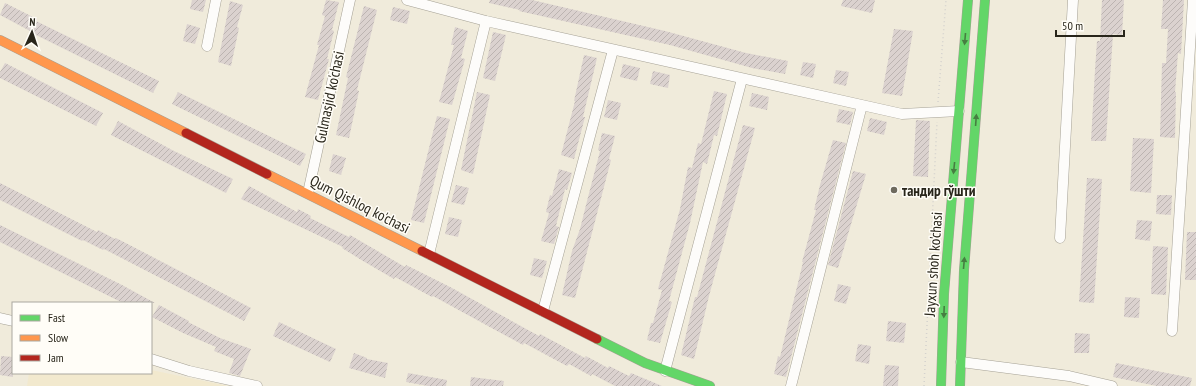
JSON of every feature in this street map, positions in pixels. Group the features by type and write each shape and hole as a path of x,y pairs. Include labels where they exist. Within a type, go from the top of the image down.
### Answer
{"main road":[{"name":"Jayxun shoh ko'chasi","path":"941,386 945,286 968,0"},
{"name":"Jayxun shoh ko'chasi","path":"960,386 964,270 985,0"},
{"name":"Qum Qishloq ko'chasi","path":"0,40 645,363 710,386"}],"street":[{"path":"207,46 216,0"},
{"name":"Gulmasjid ko'chasi","path":"308,193 350,0"},
{"path":"407,0 486,22 902,114 959,111"},
{"path":"1060,238 1072,0"},
{"path":"1172,331 1193,0"},
{"path":"429,254 486,22"},
{"path":"543,311 613,50"},
{"path":"665,371 742,79"},
{"path":"791,386 862,105"},
{"path":"0,318 12,321"},
{"path":"152,359 188,371 257,386"},
{"path":"961,362 1069,376 1112,386"}],"path":[{"path":"924,386 938,113 946,0"}],"shaded area":[{"path":"152,370 228,386 27,386 29,374 152,374"}],"building":[{"path":"192,0 206,0 203,12 190,9"},
{"path":"326,0 339,2 332,30 334,31 327,59 329,59 318,100 305,97 319,45 317,45 325,16 322,15"},
{"path":"490,0 532,0 665,31 746,53 788,61 785,74 752,68 670,45 519,11 520,10 489,3"},
{"path":"843,0 875,0 872,13 841,6"},
{"path":"1102,0 1124,0 1122,35 1113,34 1106,141 1091,141 1097,41 1100,41"},
{"path":"1163,0 1184,0 1181,54 1178,53 1175,92 1175,138 1160,137 1162,63 1166,63 1168,29 1161,29"},
{"path":"230,1 243,5 237,27 239,28 231,66 218,62"},
{"path":"5,3 37,19 36,21 159,81 153,93 32,33 0,15"},
{"path":"364,6 377,10 357,90 359,91 349,138 336,135 348,78 346,77"},
{"path":"393,7 410,11 407,24 390,20"},
{"path":"187,24 200,28 195,44 183,41"},
{"path":"455,27 468,31 461,58 465,59 452,105 439,102 454,45 451,45"},
{"path":"894,29 913,31 902,96 882,93"},
{"path":"493,32 506,35 495,81 483,78"},
{"path":"584,55 597,58 583,117 585,117 574,159 561,155 575,101"},
{"path":"803,62 816,64 813,78 800,75"},
{"path":"5,63 103,113 96,126 0,78 0,72"},
{"path":"623,64 640,68 637,81 620,77"},
{"path":"836,70 849,72 846,86 833,83"},
{"path":"653,71 670,75 668,88 650,84"},
{"path":"714,91 727,94 717,136 714,135 707,164 703,162 690,223 669,301 672,302 660,343 647,340 662,290 658,289 680,209 688,167 692,168 698,143 701,144"},
{"path":"178,92 306,154 300,166 172,104"},
{"path":"477,92 490,95 473,174 461,170"},
{"path":"752,93 769,97 767,110 749,106"},
{"path":"608,100 621,103 617,120 604,117"},
{"path":"839,109 853,112 850,125 836,122"},
{"path":"437,116 450,119 424,223 411,220"},
{"path":"870,118 887,122 884,135 867,131"},
{"path":"916,120 930,121 928,177 913,176"},
{"path":"118,121 174,151 233,179 226,193 111,135"},
{"path":"743,125 755,128 709,296 694,359 681,355 695,297 697,297"},
{"path":"602,133 615,136 609,159 611,160 575,298 562,295 572,251 580,229 600,151 598,150"},
{"path":"1133,138 1154,139 1151,193 1130,191"},
{"path":"833,140 846,143 786,377 774,374 778,356 780,357 802,262 816,210 814,210 820,185"},
{"path":"333,154 346,158 341,175 329,171"},
{"path":"559,169 572,173 567,190 565,189 556,226 559,227 554,244 541,241 549,213 546,212 550,195 552,196"},
{"path":"853,171 866,174 838,268 828,265"},
{"path":"1087,178 1102,179 1094,303 1079,302"},
{"path":"0,183 97,232 98,230 115,239 116,238 251,308 244,321 104,249 103,250 83,240 82,241 0,200"},
{"path":"456,185 469,188 464,205 451,202"},
{"path":"249,186 297,212 298,209 311,216 310,218 349,237 350,235 405,267 406,265 452,288 539,336 540,334 585,358 586,356 608,368 609,366 629,376 631,373 662,386 615,386 592,374 591,376 569,364 567,366 524,343 523,345 433,296 432,297 395,277 394,279 342,248 343,247 241,199"},
{"path":"1157,195 1172,195 1171,215 1156,214"},
{"path":"449,217 462,220 458,237 445,234"},
{"path":"1137,220 1152,221 1150,241 1135,239"},
{"path":"0,225 122,285 155,303 121,302 0,242"},
{"path":"1187,232 1196,232 1196,280 1185,280"},
{"path":"1153,246 1168,247 1166,295 1151,294"},
{"path":"534,258 547,261 542,278 530,275"},
{"path":"838,284 851,287 846,304 834,301"},
{"path":"1125,297 1140,298 1139,318 1124,317"},
{"path":"159,305 220,338 251,349 240,376 229,373 234,359 214,351 216,347 183,333 152,317"},
{"path":"888,321 906,323 904,343 886,341"},
{"path":"279,322 336,349 330,362 273,336"},
{"path":"1075,333 1090,334 1089,353 1074,353"},
{"path":"858,344 871,346 869,364 855,361"},
{"path":"354,353 367,359 388,363 385,378 349,368"},
{"path":"1,356 12,357 13,377 0,375"},
{"path":"1116,363 1192,378 1190,386 1157,386 1113,377"},
{"path":"885,365 899,366 898,386 883,386"},
{"path":"408,373 447,380 446,386 428,386 406,382"},
{"path":"471,377 504,381 503,386 470,386"}],"traffic: fast":[{"path":"941,386 944,294 968,0"},
{"path":"960,386 964,270 985,0"},
{"path":"597,339 645,363 710,386"}],"traffic: slow":[{"path":"0,40 186,133"},
{"path":"267,174 422,251"}],"traffic: jam":[{"path":"186,133 267,174"},
{"path":"422,251 597,339"}],"place":[{"name":"тандир гўшти","path":"894,190"}]}
